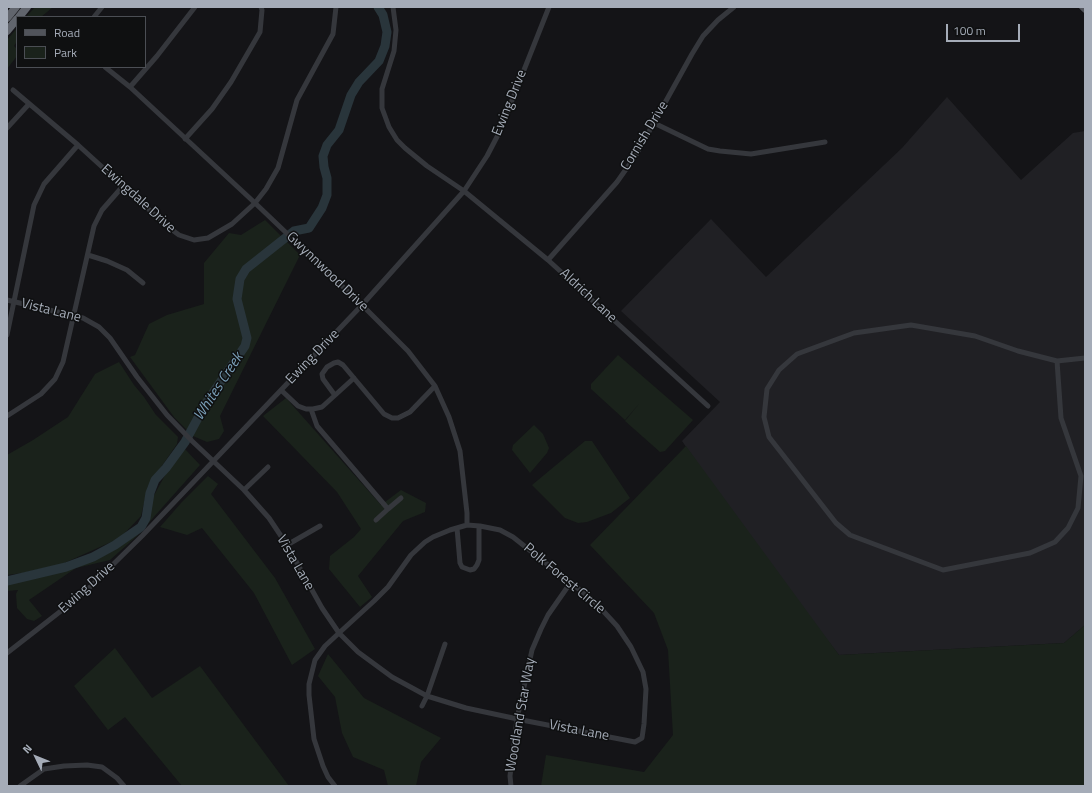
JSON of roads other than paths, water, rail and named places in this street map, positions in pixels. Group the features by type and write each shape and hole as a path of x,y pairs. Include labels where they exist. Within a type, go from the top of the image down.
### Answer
{"highway":[{"path":"7,18 16,7"},
{"path":"20,16 27,7"},
{"path":"7,31 16,20"}],"street":[{"path":"95,16 102,7"},
{"path":"130,87 157,56 195,7"},
{"path":"185,139 212,109 231,82 260,32 261,7"},
{"name":"Ewingdale Drive","path":"13,90 78,145 179,236 194,240 208,238 232,224 255,203 266,190 278,168 297,100 333,34 336,7"},
{"name":"Aldrich Lane","path":"392,7 396,30 394,51 382,89 382,108 389,127 397,140 427,166 464,191 548,260 708,406"},
{"name":"Ewing Drive","path":"7,653 84,593 142,536 362,305 464,191 499,133 549,7"},
{"name":"Cornish Drive","path":"548,260 616,182 636,156 703,36 718,20 734,7"},
{"name":"Gwynnwood Drive","path":"106,68 130,87 255,203 408,351 435,386 449,417 460,450 467,525"},
{"path":"7,128 29,104"},
{"path":"654,123 708,149 720,151 751,154 825,142"},
{"path":"7,334 15,302 34,205 44,184 78,145"},
{"path":"7,416 40,394 54,379 63,362 94,226 102,210 123,186"},
{"path":"88,255 107,261 127,270 143,283"},
{"name":"Vista Lane","path":"7,300 83,318 99,326 110,338 137,377 167,416 244,490 269,518 287,545 322,608 339,633 358,652 392,677 427,696 466,708 635,742"},
{"path":"1057,361 1061,418 1081,476 1078,508 1068,528 1055,542 1030,553 944,570 850,535 836,523 769,437 764,417 767,389 779,370 797,354 854,333 911,325 975,336 1018,351 1057,361 1085,358"},
{"path":"334,394 323,379 323,371 327,367 338,362 343,365 384,414 392,418 398,418 410,412 435,386"},
{"path":"281,390 298,406 311,409 322,407 334,394 354,378"},
{"path":"311,409 317,426 388,509"},
{"path":"244,490 268,467"},
{"path":"376,520 401,498"},
{"name":"Polk Forest Circle","path":"335,786 328,777 314,739 309,684 315,660 325,646 388,587 411,555 425,542 433,537 467,525 500,530 513,537 594,601 617,626 631,647 643,672 646,689 642,738 635,742"},
{"path":"287,545 320,526"},
{"path":"457,528 460,563 462,567 470,570 474,569 479,560 479,526"},
{"name":"Woodland Star Way","path":"511,786 510,776 518,719 532,650 548,616 571,582"},
{"path":"422,706 427,696 445,644"},
{"path":"20,786 44,769 87,765 102,767 124,786"}],"waterway":[{"name":"Whites Creek","path":"7,581 66,567 93,557 115,545 141,527 146,518 150,493 155,480 185,442 206,403 245,346 247,338 237,299 240,279 246,269 294,231 309,228 322,208 327,195 327,178 323,156 327,145 339,130 351,95 359,82 379,61 385,46 387,32 383,15 378,7"}]}
